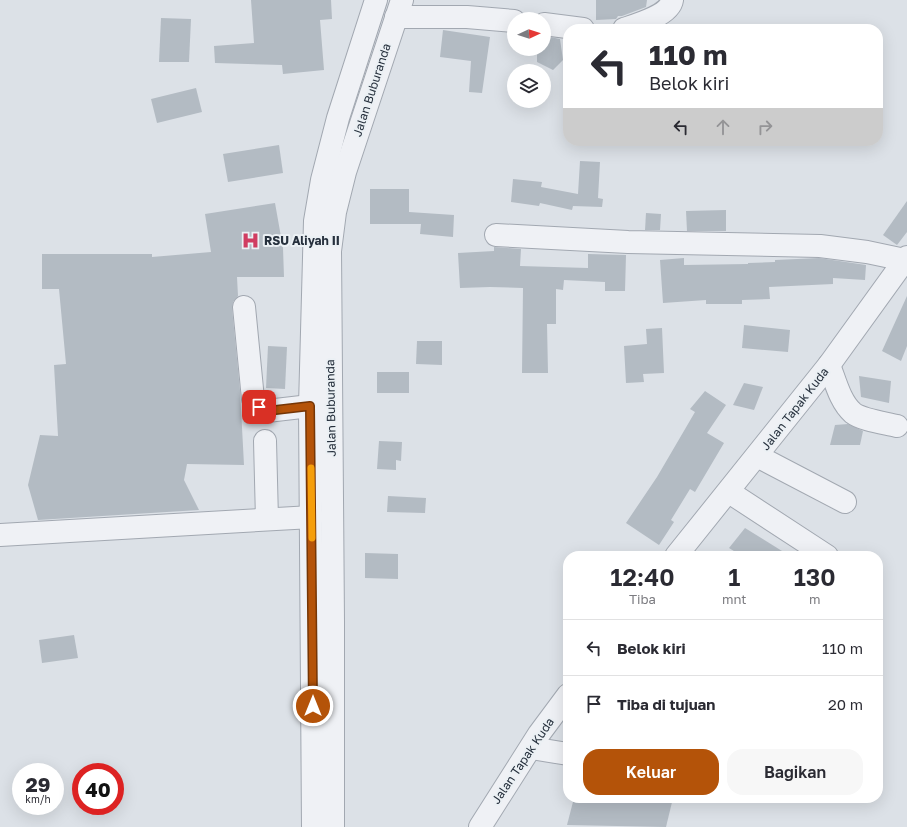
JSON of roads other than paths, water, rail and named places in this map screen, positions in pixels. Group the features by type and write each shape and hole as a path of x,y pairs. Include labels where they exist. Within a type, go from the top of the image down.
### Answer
{"street":[{"name":"Jalan Buburanda","path":"313,827 312,517 310,406 315,220 322,180 338,118 376,0"},
{"path":"636,24 659,15 667,9 672,3 672,0"},
{"name":"Jalan Buburanda","path":"333,827 330,251 335,212 345,172 399,8"},
{"path":"399,8 507,20"},
{"path":"551,25 563,26"},
{"path":"496,235 628,242 820,246 906,258"},
{"name":"Jalan Tapak Kuda","path":"680,551 729,492 829,365 906,258"},
{"path":"244,307 253,399 259,407 267,411 310,406"},
{"path":"829,365 841,395 852,412 860,417 897,426"},
{"path":"265,441 267,519"},
{"path":"757,456 845,502"},
{"path":"729,492 819,551"},
{"path":"0,535 312,517"},
{"name":"Jalan Tapak Kuda","path":"480,827 531,748 563,702"},
{"path":"531,748 563,753"}],"place":[{"name":"RSU Aliyah II","path":"251,241"}]}
